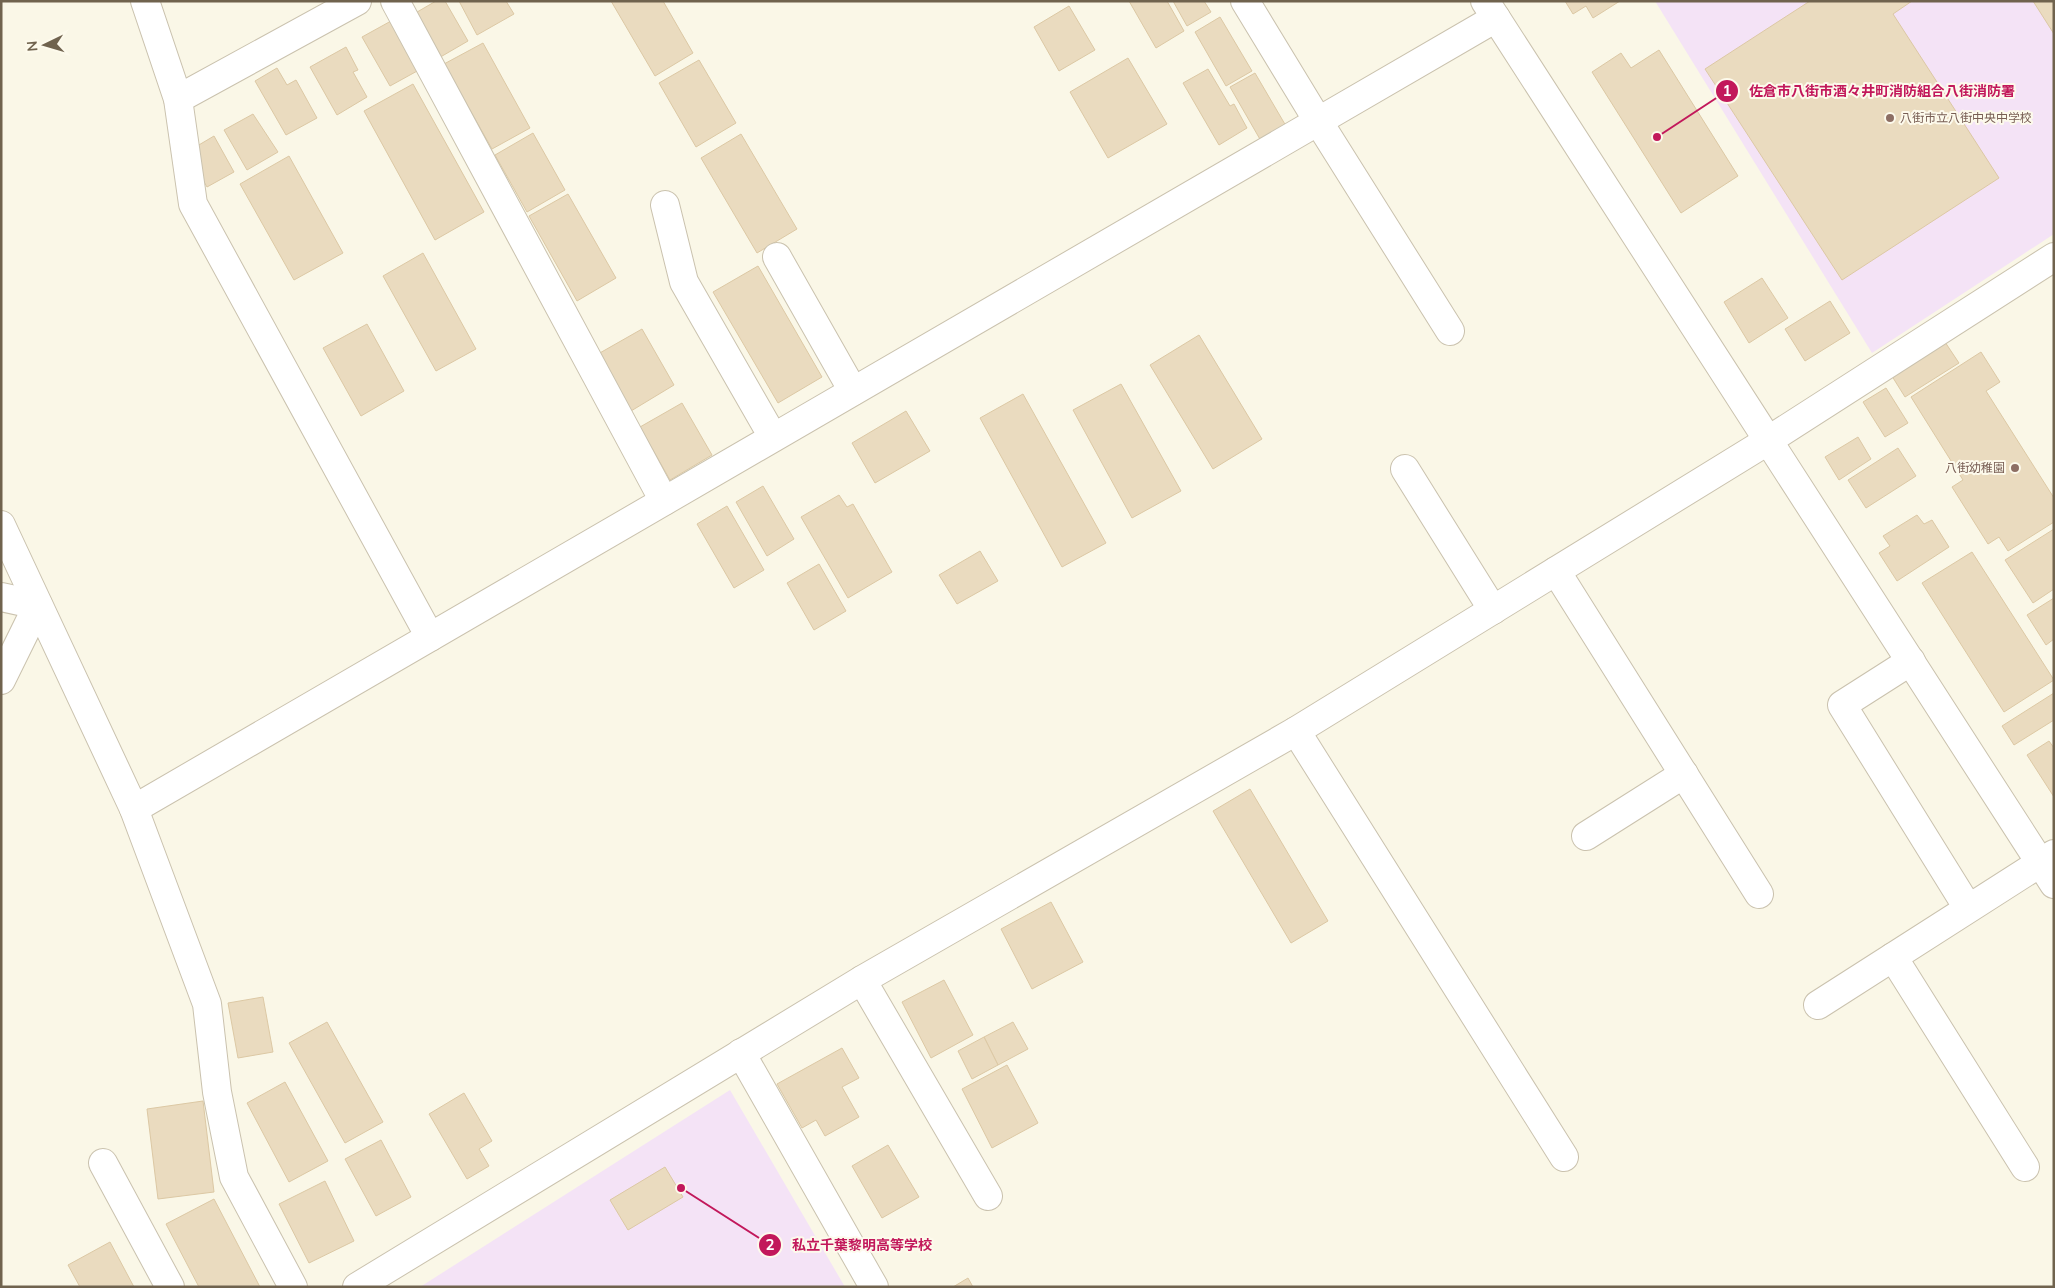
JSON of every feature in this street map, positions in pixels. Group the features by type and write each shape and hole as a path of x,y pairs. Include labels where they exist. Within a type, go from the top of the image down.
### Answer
{"street":[{"path":"145,1 178,99 194,204 430,637"},
{"path":"178,99 357,1"},
{"path":"395,1 664,501"},
{"path":"1245,1 1450,331"},
{"path":"134,809 1318,121 1490,10 1911,661 2049,867 1968,908 1818,1005"},
{"path":"665,205 684,282 773,437"},
{"path":"778,257 853,391"},
{"path":"357,1287 862,980 1296,731 1769,440 2054,257"},
{"path":"1405,469 1493,610"},
{"path":"1,525 134,809 207,1004 217,1092 234,1177 293,1287"},
{"path":"1556,571 1759,894"},
{"path":"1,597 38,605"},
{"path":"1,680 38,605"},
{"path":"1911,661 1842,705 1968,908"},
{"path":"1296,731 1564,1157"},
{"path":"1586,836 1684,774"},
{"path":"1893,957 2025,1166"},
{"path":"862,980 988,1196"},
{"path":"741,1052 874,1287"},
{"path":"103,1163 170,1287"}],"shaded area":[{"name":"八街市立八街中央中学校","path":"1655,1 2054,1 2054,234 1872,353"},
{"path":"730,1090 845,1287 420,1287"}],"building":[{"path":"436,1 445,1 468,41 437,59 412,15"},
{"path":"459,1 506,1 514,14 477,35"},
{"path":"611,1 663,1 693,53 655,76"},
{"path":"1129,1 1167,1 1184,31 1156,48"},
{"path":"1173,1 1204,1 1211,12 1187,26"},
{"path":"1565,1 1620,1 1593,18 1586,6 1573,14"},
{"path":"1810,1 1912,1 1893,14 1999,178 1842,280 1705,69"},
{"path":"2033,1 2054,1 2054,34"},
{"path":"1069,6 1095,50 1059,71 1034,27"},
{"path":"1220,17 1252,71 1226,86 1195,32"},
{"path":"391,21 419,70 390,86 362,37"},
{"path":"483,43 530,128 492,149 444,64"},
{"path":"346,47 358,70 353,72 367,97 337,115 310,67"},
{"path":"1659,50 1738,176 1681,213 1592,72 1621,53 1631,68"},
{"path":"1128,58 1167,124 1108,158 1070,92"},
{"path":"699,60 736,123 696,147 659,83"},
{"path":"277,68 287,85 296,80 317,118 286,135 255,81"},
{"path":"1208,69 1230,106 1234,104 1247,128 1219,145 1183,83"},
{"path":"1255,73 1286,126 1261,141 1230,87"},
{"path":"413,84 484,212 435,240 364,111"},
{"path":"253,114 278,152 247,170 224,130"},
{"path":"533,133 565,190 527,212 495,155"},
{"path":"741,134 797,229 757,253 701,158"},
{"path":"214,136 234,172 207,187 187,152"},
{"path":"289,156 343,253 294,280 240,184"},
{"path":"568,194 616,278 577,301 529,216"},
{"path":"423,253 476,349 436,371 383,276"},
{"path":"758,266 822,377 778,403 713,292"},
{"path":"1762,278 1788,318 1749,343 1724,302"},
{"path":"1830,301 1850,333 1805,361 1785,329"},
{"path":"367,324 404,391 361,416 323,348"},
{"path":"642,329 674,385 631,411 598,354"},
{"path":"1199,335 1262,439 1213,469 1150,365"},
{"path":"1943,339 1959,363 1905,397 1890,373"},
{"path":"1981,352 2000,382 1986,391 2054,498 2054,522 2008,551 1999,537 1988,544 1952,487 1963,480 1911,397"},
{"path":"1121,384 1181,491 1132,518 1073,410"},
{"path":"1886,388 1908,423 1885,437 1863,402"},
{"path":"1023,394 1106,543 1062,567 980,418"},
{"path":"682,403 712,455 670,480 640,427"},
{"path":"906,411 930,451 875,483 852,443"},
{"path":"1858,437 1871,459 1839,480 1825,457"},
{"path":"1898,448 1916,476 1866,508 1848,480"},
{"path":"763,486 794,539 767,556 736,502"},
{"path":"839,495 847,507 853,504 892,572 848,598 801,517"},
{"path":"727,506 764,570 734,588 697,524"},
{"path":"1917,515 1924,524 1932,520 1949,547 1897,581 1879,553 1890,546 1883,536"},
{"path":"2054,529 2054,589 2033,603 2005,560"},
{"path":"980,551 998,581 957,604 939,575"},
{"path":"1972,552 2054,680 2004,712 1922,583"},
{"path":"819,564 846,611 814,630 787,583"},
{"path":"2054,598 2054,639 2046,645 2027,615"},
{"path":"2054,693 2054,720 2014,745 2002,726"},
{"path":"2049,741 2054,748 2054,797 2027,755"},
{"path":"1250,789 1328,921 1291,943 1213,811"},
{"path":"1051,902 1083,962 1032,989 1001,929"},
{"path":"944,980 973,1035 931,1058 902,1002"},
{"path":"263,997 273,1052 238,1058 228,1003"},
{"path":"327,1022 383,1122 345,1143 289,1043"},
{"path":"1013,1022 1028,1049 998,1065 984,1037"},
{"path":"984,1037 998,1065 972,1079 958,1051"},
{"path":"842,1048 859,1078 842,1087 859,1117 825,1136 816,1120 802,1128 777,1084"},
{"path":"1007,1065 1038,1123 992,1148 962,1089"},
{"path":"285,1082 328,1161 289,1182 247,1103"},
{"path":"464,1093 492,1141 479,1149 489,1166 467,1179 429,1114"},
{"path":"203,1101 214,1192 158,1199 147,1109"},
{"path":"381,1140 411,1197 376,1216 345,1159"},
{"path":"888,1145 919,1197 882,1218 852,1166"},
{"path":"665,1167 683,1197 628,1230 610,1200"},
{"path":"325,1181 354,1241 309,1263 279,1204"},
{"path":"214,1199 260,1287 199,1287 166,1224"},
{"path":"110,1242 134,1287 80,1287 68,1265"},
{"path":"968,1278 973,1287 953,1287"}],"place":[{"name":"八街市立八街中央中学校","path":"1890,118"},
{"name":"佐倉市八街市酒々井町消防組合八街消防署","path":"1657,137"},
{"name":"八街幼稚園","path":"2015,468"},
{"name":"私立千葉黎明高等学校","path":"681,1188"}]}
